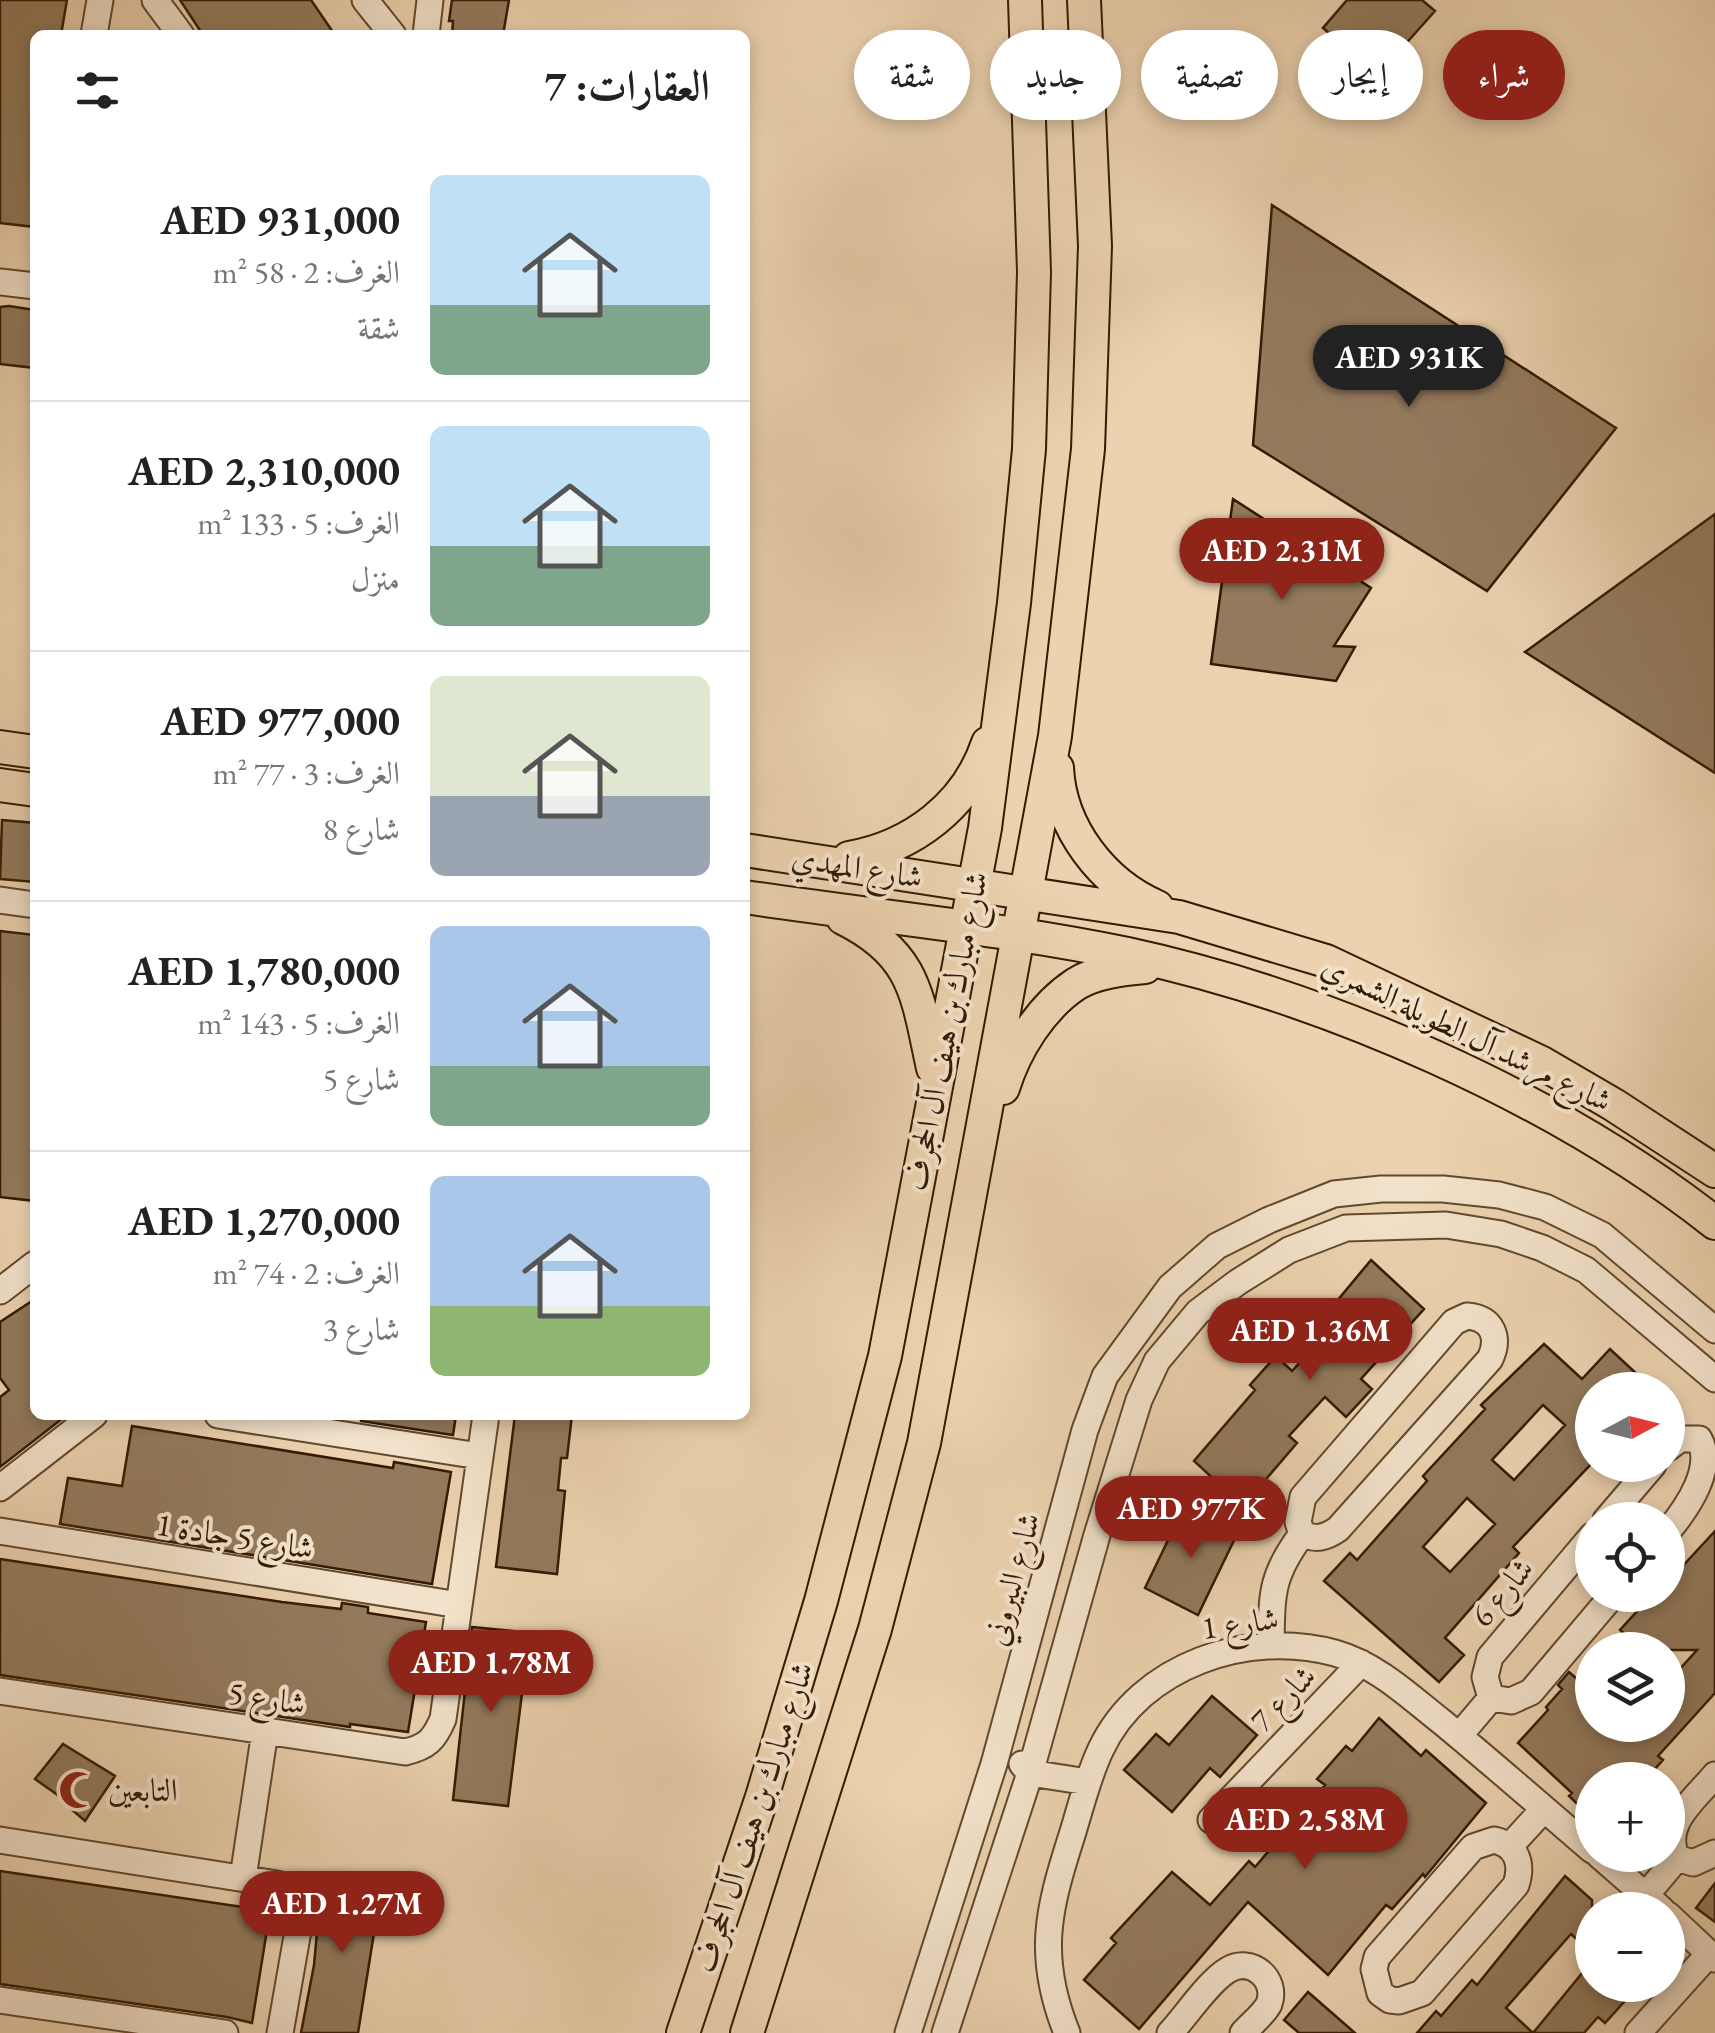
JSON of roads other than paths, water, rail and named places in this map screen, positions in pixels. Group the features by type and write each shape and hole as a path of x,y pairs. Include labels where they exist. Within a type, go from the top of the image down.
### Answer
{"main road":[{"name":"شارع مبارك بن هيف آل الحجرف","path":"684,2033 762,1797 826,1582 885,1356 975,886 1002,700 1030,430 1034,272 1026,0"},
{"name":"شارع مبارك بن هيف آل الحجرف","path":"747,2033 880,1610 924,1442 1055,736 1088,441 1094,246 1084,0"},
{"path":"1030,430 1035,444 1047,454 1063,458 1088,441"},
{"path":"830,862 879,853 924,830 960,796 984,753 1002,700"},
{"path":"1055,736 1062,799 1073,829 1099,868 1136,898 1179,917"},
{"path":"0,747 30,751"},
{"path":"0,785 30,789"},
{"name":"شارع المهدي","path":"750,851 1028,894"},
{"name":"شارع مرشد آل الطويلة الشمري","path":"1028,894 1179,917 1326,961 1542,1064 1614,1104 1715,1170"},
{"name":"شارع المهدي","path":"750,898 1019,937"},
{"path":"826,909 873,933 898,956 917,995 936,1082"},
{"name":"شارع مرشد آل الطويلة الشمري","path":"1019,937 1126,954 1168,965 1309,1006 1424,1052 1596,1143 1674,1190 1715,1223"},
{"path":"972,1188 1010,1067 1042,1015 1077,983 1117,970 1168,965"}],"street":[{"path":"95,30 100,0"},
{"path":"155,0 177,30"},
{"path":"365,0 389,30"},
{"path":"427,30 430,0"},
{"path":"0,282 30,285"},
{"path":"0,900 30,904"},
{"name":"شارع البيروني","path":"908,2033 1005,1728 1085,1430 1105,1376 1170,1288 1217,1246 1334,1194 1396,1188 1499,1195 1545,1207 1602,1235 1715,1330"},
{"path":"945,2033 1040,1741 1096,1535 1139,1400 1157,1361 1198,1312 1289,1250 1346,1228 1446,1225 1501,1234 1542,1248 1586,1270 1715,1379"},
{"path":"0,1290 30,1268"},
{"path":"1467,1316 1486,1321 1496,1338 1490,1359 1338,1529 1314,1539 1302,1534 1298,1522 1302,1497 1454,1322 1467,1316"},
{"path":"0,1488 88,1420"},
{"path":"250,1420 480,1456"},
{"name":"شارع 5","path":"0,1691 405,1752 424,1748 443,1719 485,1420"},
{"path":"1685,1439 1699,1439 1713,1454 1715,1464 1711,1479 1685,1510"},
{"path":"1621,1502 1638,1482"},
{"name":"شارع 5 جادة 1","path":"0,1531 459,1605"},
{"path":"1271,1646 1274,1580 1302,1534"},
{"name":"شارع 6","path":"1491,1698 1485,1678 1490,1657 1575,1556"},
{"path":"1459,1736 1491,1698 1511,1700 1531,1692 1599,1612"},
{"name":"شارع 1","path":"1067,2033 1048,1971 1047,1926 1088,1782 1102,1746 1142,1695 1197,1660 1271,1646 1333,1653 1361,1663 1459,1736 1575,1835"},
{"name":"شارع 7","path":"1211,1820 1361,1663"},
{"path":"1005,1728 1018,1741 1040,1741"},
{"path":"243,1878 265,1731"},
{"path":"994,1764 1008,1759 1022,1764 1030,1773 1088,1782"},
{"path":"1685,1811 1715,1775"},
{"path":"1510,1846 1544,1809"},
{"path":"0,1840 292,1889 302,1908 280,2033"},
{"path":"1494,1840 1510,1846 1519,1864 1516,1885 1446,1966 1422,1993 1410,2000 1390,2000 1380,1993 1374,1969 1377,1956 1437,1888 1474,1847 1494,1840"},
{"path":"1685,1860 1692,1862 1715,1852"},
{"path":"1619,1872 1642,1892"},
{"path":"1638,2033 1712,1956 1685,1931"},
{"path":"1170,2033 1226,1970 1250,1966 1267,1979 1270,1997 1268,2007 1243,2033"},
{"path":"0,2000 224,2033"}],"place":[{"name":"التابعين","path":"78,1790"}]}
